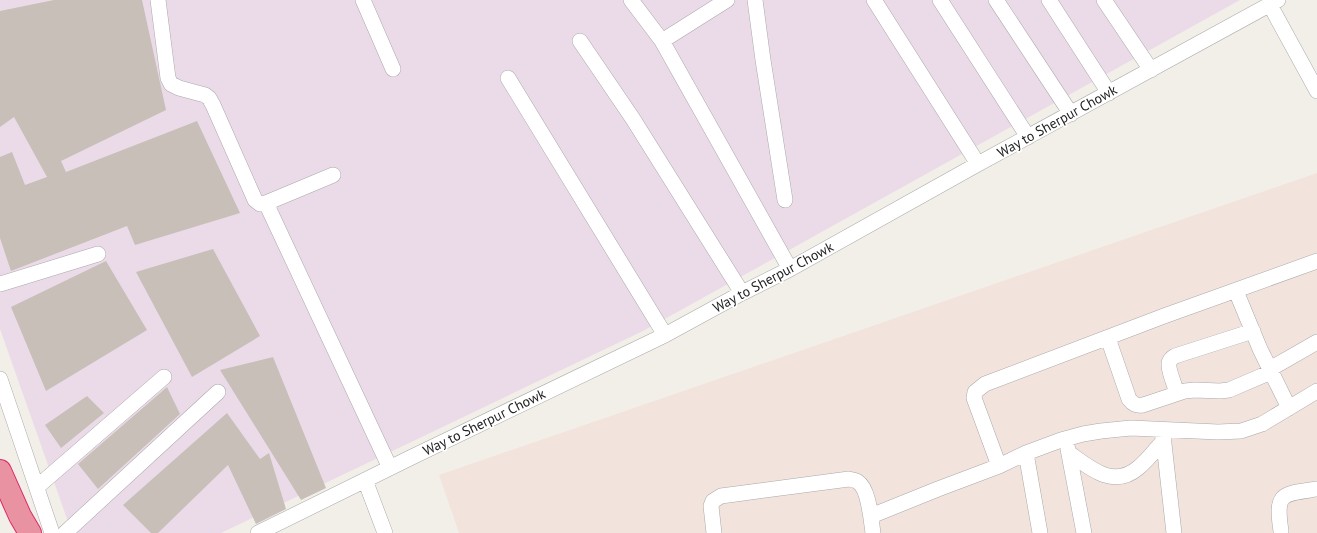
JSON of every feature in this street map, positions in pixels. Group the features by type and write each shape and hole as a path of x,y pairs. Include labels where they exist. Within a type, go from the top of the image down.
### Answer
{"highway":[{"path":"0,471 20,516 30,533"}],"street":[{"path":"158,0 168,78 171,84 178,88 205,95 210,98 255,200 260,204 266,203 333,176"},
{"path":"363,0 393,69"},
{"path":"632,0 662,41 790,269"},
{"path":"662,41 727,0"},
{"path":"756,0 763,60 784,200"},
{"path":"874,0 978,164"},
{"path":"940,0 1028,137"},
{"path":"996,0 1071,114"},
{"path":"1049,0 1109,93"},
{"path":"1104,0 1151,70"},
{"path":"1274,2 1317,91"},
{"name":"Way to Sherpur Chowk","path":"258,533 288,526 365,480 665,335 790,269 1274,2"},
{"path":"580,41 633,119 742,293"},
{"path":"508,78 665,335"},
{"path":"266,203 390,468"},
{"path":"0,284 98,254"},
{"path":"999,466 974,398 975,392 985,384 1317,261"},
{"path":"1236,291 1289,408"},
{"path":"1177,393 1169,368 1171,359 1175,356 1253,331"},
{"path":"1108,338 1129,399 1137,406 1177,393 1195,390 1229,390 1271,370 1317,342"},
{"path":"37,487 164,377"},
{"path":"0,379 52,533"},
{"path":"871,516 999,466 1026,453 1068,445 1083,434 1101,430 1131,428 1163,435 1241,431 1262,424 1317,391"},
{"path":"65,533 218,392"},
{"path":"1068,445 1096,471 1108,476 1117,477 1138,468 1163,435"},
{"path":"1163,435 1174,533"},
{"path":"1068,445 1084,533"},
{"path":"1026,453 1040,533"},
{"path":"714,533 711,506 713,501 721,496 849,479 858,481 862,486 871,516 873,533"},
{"path":"365,480 385,533"},
{"path":"1280,531 1278,514 1282,499 1286,495 1317,489"}],"shaded area":[{"path":"0,0 1240,0 643,331 221,533 72,533 0,329"},
{"path":"1317,173 1317,533 459,533 439,475"}],"building":[{"path":"54,0 142,0 166,110 61,161 66,172 197,121 240,213 135,245 127,226 11,271 0,238 0,157 12,152 25,185 47,177 14,117 0,127 0,11"},
{"path":"213,249 260,336 192,377 136,272"},
{"path":"106,261 147,330 46,391 11,307"},
{"path":"273,357 326,488 301,500 220,370"},
{"path":"167,387 180,414 98,489 78,464"},
{"path":"87,396 104,413 61,448 45,425"},
{"path":"227,413 260,459 269,453 286,509 256,524 228,465 158,533 151,533 123,505"}]}
